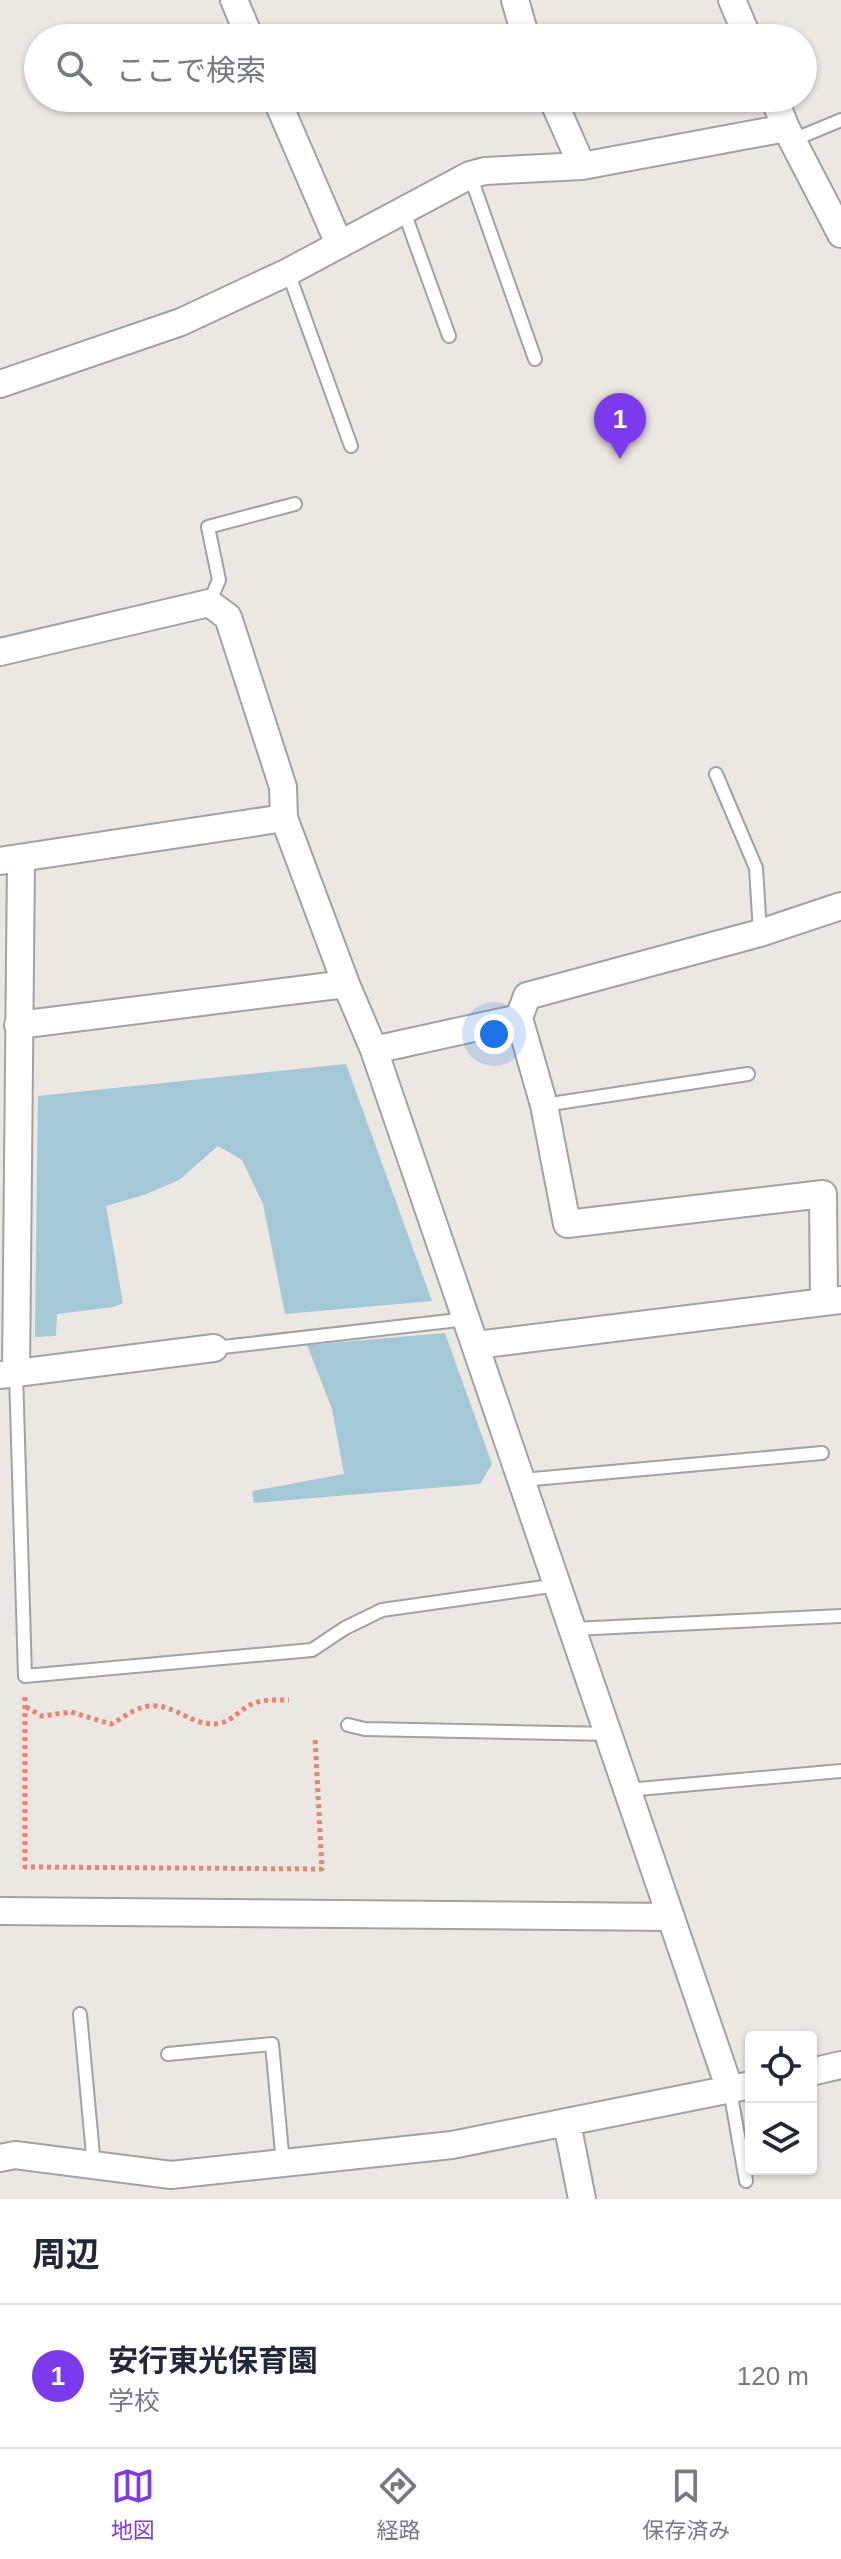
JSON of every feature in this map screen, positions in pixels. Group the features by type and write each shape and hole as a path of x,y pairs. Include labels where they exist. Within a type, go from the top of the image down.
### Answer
{"street":[{"path":"234,0 244,24"},
{"path":"515,0 522,24"},
{"path":"732,0 742,24"},
{"path":"282,112 339,244"},
{"path":"558,112 582,166"},
{"path":"780,112 841,234"},
{"path":"0,384 181,322 288,272 470,175 485,171 582,166 790,134"},
{"path":"0,652 209,603 228,617 283,787 284,818 374,1050 671,1917 740,2088 452,2145 171,2175 15,2155 0,2158"},
{"path":"214,1348 8,1374 18,1025 10,860 284,818"},
{"path":"476,1345 832,1301 823,1194 567,1224 544,1105 519,1018 527,996 760,933 841,906"},
{"path":"18,1025 346,984"},
{"path":"374,1050 519,1018"},
{"path":"0,1911 671,1917"},
{"path":"817,2071 841,2065"},
{"path":"567,2123 582,2199"}],"lane":[{"path":"790,134 841,120"},
{"path":"470,175 535,359"},
{"path":"403,209 449,336"},
{"path":"288,272 351,446"},
{"path":"209,603 219,580 208,527 295,504"},
{"path":"716,774 756,868 760,933"},
{"path":"544,1105 748,1074"},
{"path":"214,1348 467,1319"},
{"path":"8,1374 25,1676 313,1656 345,1628 382,1610 558,1585"},
{"path":"522,1480 822,1453"},
{"path":"573,1629 841,1616"},
{"path":"348,1725 365,1729 609,1734"},
{"path":"627,1790 841,1771"},
{"path":"80,2014 94,2166"},
{"path":"168,2054 272,2044 283,2164"},
{"path":"740,2088 746,2181"}],"path":[{"path":"25,1676 25,1867 322,1869 315,1737"},
{"path":"25,1706 42,1716 71,1712 111,1724 152,1705 211,1724 223,1723 250,1704 264,1700 289,1700"}],"water":[{"path":"346,1064 432,1301 285,1314 263,1204 242,1160 218,1146 179,1180 106,1206 123,1303 57,1314 56,1336 35,1337 38,1096"},
{"path":"445,1333 492,1464 480,1484 254,1503 252,1491 344,1474 332,1409 307,1345"}],"place":[{"name":"安行東光保育園","path":"620,459"}]}
